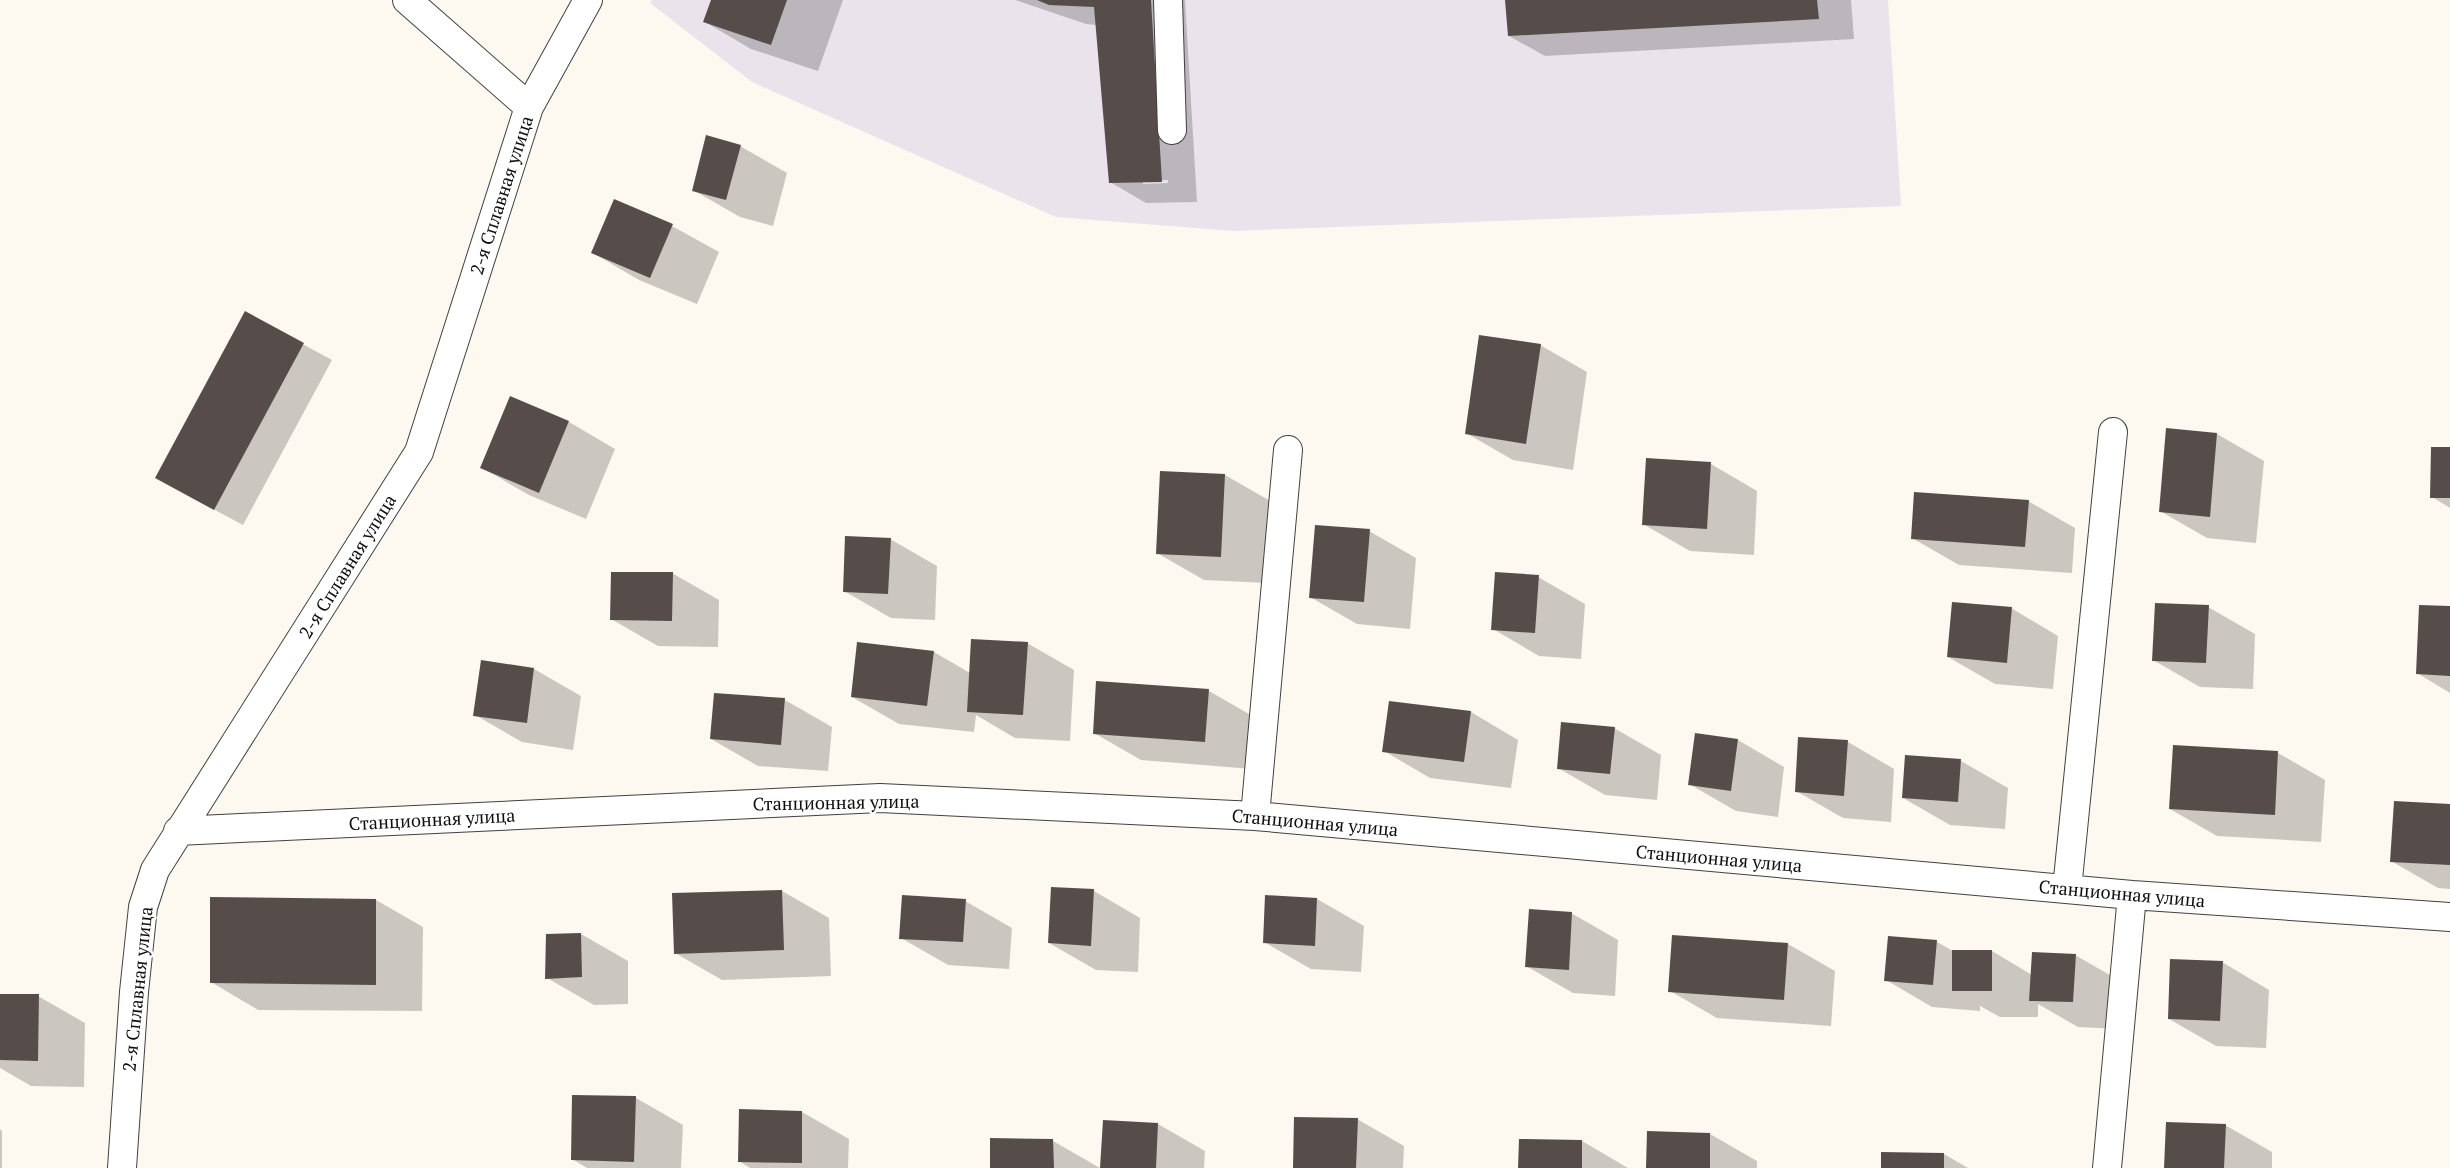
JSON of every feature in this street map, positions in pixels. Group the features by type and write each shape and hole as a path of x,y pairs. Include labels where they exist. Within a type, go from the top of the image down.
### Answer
{"street":[{"name":"2-я Сплавная улица","path":"122,1168 134,992 143,908 155,870 419,452 529,107 407,0"},
{"path":"529,107 588,0"},
{"path":"1168,0 1172,130"},
{"path":"2067,889 2113,432"},
{"path":"1255,816 1288,450"},
{"name":"Станционная улица","path":"178,831 880,798 1255,816 2132,895 2450,917"},
{"path":"2107,1168 2132,895"}],"shaded area":[{"path":"652,0 1888,0 1901,206 1233,231 1056,217 752,82 650,3"}],"building":[{"path":"711,0 787,0 771,45 703,22"},
{"path":"1037,0 1151,0 1162,182 1109,183 1094,7 1049,5"},
{"path":"1505,0 1817,0 1819,19 1508,36"},
{"path":"706,135 741,145 726,200 692,191"},
{"path":"614,199 673,224 650,278 591,253"},
{"path":"245,311 304,343 214,510 155,478"},
{"path":"1479,335 1541,344 1526,444 1465,434"},
{"path":"510,396 569,421 539,493 480,468"},
{"path":"2166,428 2217,433 2210,517 2159,512"},
{"path":"2431,447 2450,447 2450,498 2430,498"},
{"path":"1646,458 1711,462 1707,529 1642,525"},
{"path":"1160,471 1225,474 1221,557 1156,554"},
{"path":"1914,492 2029,500 2025,547 1911,539"},
{"path":"1315,525 1370,529 1364,602 1309,598"},
{"path":"845,536 891,538 888,594 843,592"},
{"path":"611,572 673,572 672,621 610,620"},
{"path":"1495,572 1539,575 1535,633 1491,630"},
{"path":"1952,602 2012,607 2007,663 1947,657"},
{"path":"2155,603 2209,605 2206,663 2152,661"},
{"path":"2419,605 2450,606 2450,676 2416,674"},
{"path":"971,639 1028,642 1023,715 967,712"},
{"path":"857,642 934,651 927,706 851,697"},
{"path":"481,660 534,668 527,723 473,716"},
{"path":"1096,681 1209,689 1205,742 1093,734"},
{"path":"714,693 785,698 781,745 710,739"},
{"path":"1389,701 1471,711 1464,762 1382,752"},
{"path":"1561,722 1615,727 1610,774 1557,769"},
{"path":"1695,733 1738,739 1731,791 1688,785"},
{"path":"1798,737 1848,740 1844,796 1795,792"},
{"path":"2173,745 2278,751 2275,815 2169,809"},
{"path":"1905,755 1961,759 1958,802 1902,798"},
{"path":"2394,801 2450,804 2450,865 2390,862"},
{"path":"1051,887 1094,889 1091,946 1048,943"},
{"path":"782,890 784,950 674,954 672,893"},
{"path":"902,895 966,899 963,942 899,939"},
{"path":"1265,895 1317,898 1315,946 1263,943"},
{"path":"210,897 376,899 376,985 210,983"},
{"path":"1529,909 1572,912 1569,970 1525,967"},
{"path":"581,933 582,977 545,979 546,934"},
{"path":"1672,935 1788,943 1784,1000 1668,992"},
{"path":"1888,936 1937,940 1933,985 1884,981"},
{"path":"1952,950 1992,950 1992,991 1952,991"},
{"path":"2032,952 2076,954 2073,1002 2029,1001"},
{"path":"2170,959 2223,961 2220,1021 2168,1019"},
{"path":"0,994 39,994 38,1061 0,1060"},
{"path":"572,1095 636,1096 634,1162 571,1160"},
{"path":"739,1109 802,1111 802,1163 738,1162"},
{"path":"1294,1117 1358,1118 1356,1168 1293,1168"},
{"path":"1103,1120 1158,1123 1156,1168 1100,1168"},
{"path":"2166,1122 2226,1124 2224,1168 2164,1168"},
{"path":"1647,1131 1710,1133 1710,1168 1646,1168"},
{"path":"990,1138 1053,1139 1054,1168 990,1168"},
{"path":"1519,1139 1582,1140 1582,1168 1518,1168"},
{"path":"1881,1152 1944,1153 1944,1168 1881,1168"}]}
